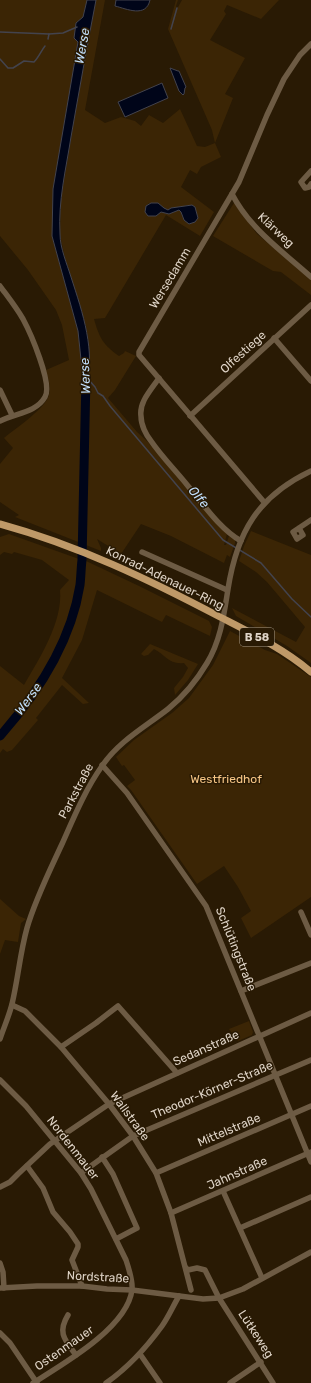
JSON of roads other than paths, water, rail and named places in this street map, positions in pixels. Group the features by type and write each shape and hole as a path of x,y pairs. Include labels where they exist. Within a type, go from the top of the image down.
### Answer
{"main road":[{"name":"Konrad-Adenauer-Ring","path":"0,524 92,555 161,586 290,656 311,672"}],"street":[{"name":"Wersedamm","path":"264,502 190,416 138,352 239,182 266,115 284,79 300,55 311,44"},
{"path":"311,171 301,182 305,188 309,187 311,184"},
{"name":"Klärweg","path":"232,194 243,213 258,231 311,277"},
{"path":"0,286 14,304 32,337 41,361 47,387 46,396 39,404 27,412 12,415 0,421"},
{"name":"Olfestiege","path":"190,416 311,305"},
{"path":"274,338 311,381"},
{"path":"159,378 144,399 140,409 140,417 143,427 150,440 238,546"},
{"path":"0,390 12,415"},
{"name":"Parkstraße","path":"0,1039 12,1005 24,939 31,916 72,822 94,778 102,765 125,740 168,709 192,685 208,662 215,645 223,619 233,561 238,546 250,522 264,502 278,490 311,471"},
{"path":"299,528 311,520"},
{"path":"142,552 228,590"},
{"name":"Schlütingstraße","path":"102,765 127,793 206,906 309,1153 311,1162"},
{"path":"300,912 311,935"},
{"path":"241,991 311,963"},
{"name":"Wallstraße","path":"12,1005 25,1011 61,1047 109,1104 133,1136 156,1173 171,1213 192,1290"},
{"path":"61,1047 118,1006 177,1073"},
{"name":"Sedanstraße","path":"0,1187 10,1182 54,1141 109,1104 311,1013"},
{"name":"Theodor-Körner-Straße","path":"81,1172 133,1136 311,1060"},
{"name":"Nordenmauer","path":"0,1080 26,1106 81,1172 92,1189 129,1267 132,1290"},
{"name":"Mittelstraße","path":"156,1173 311,1106"},
{"name":"Jahnstraße","path":"171,1213 309,1153"},
{"path":"102,1157 113,1174 137,1228 116,1239"},
{"path":"27,1166 43,1188 53,1212 78,1244 72,1258 72,1262 82,1286"},
{"path":"223,1191 262,1278"},
{"path":"240,1228 311,1197"},
{"path":"186,1268 188,1270 205,1270 218,1298 230,1294 311,1252"},
{"path":"0,1263 3,1272 2,1288"},
{"name":"Nordstraße","path":"2,1288 82,1286 132,1290 194,1298 218,1298"},
{"name":"Ostenmauer","path":"35,1382 99,1339 120,1317 128,1303 132,1290"},
{"path":"106,1383 122,1372 140,1354 163,1325 179,1296"},
{"name":"Lütkeweg","path":"218,1298 261,1362 273,1383"},
{"path":"68,1315 62,1327 63,1335 76,1355"},
{"path":"0,1333 10,1343 35,1382"},
{"path":"140,1354 152,1369 160,1383"},
{"path":"230,1383 261,1362"}],"water":[{"path":"87,0 96,0 60,209 60,239 62,250 80,305 87,333 90,361 86,390 83,379 78,331 52,236 53,189 78,42 74,38 76,23 83,17"},
{"path":"116,0 150,0 145,9 136,11 115,6"},
{"path":"170,68 179,71 186,87 183,95 179,91"},
{"path":"162,83 168,98 125,117 118,102"},
{"path":"151,203 158,203 168,210 171,208 192,205 195,207 198,218 195,222 189,224 184,220 179,210 169,214 161,212 156,216 148,216 145,212 146,206"}],"waterway":[{"path":"171,29 177,8"},
{"path":"48,39 49,34 63,33 77,27"},
{"path":"0,32 49,34"},
{"path":"0,59 8,68 13,68 24,61 34,62 45,46"},
{"name":"Werse","path":"0,736 14,720 51,666 69,627 76,606 80,585 82,560 86,377"},
{"name":"Olfe","path":"89,380 98,393 103,396 223,540 261,563 292,599 311,617"}],"park label":[{"name":"Westfriedhof","path":"226,779"}]}
